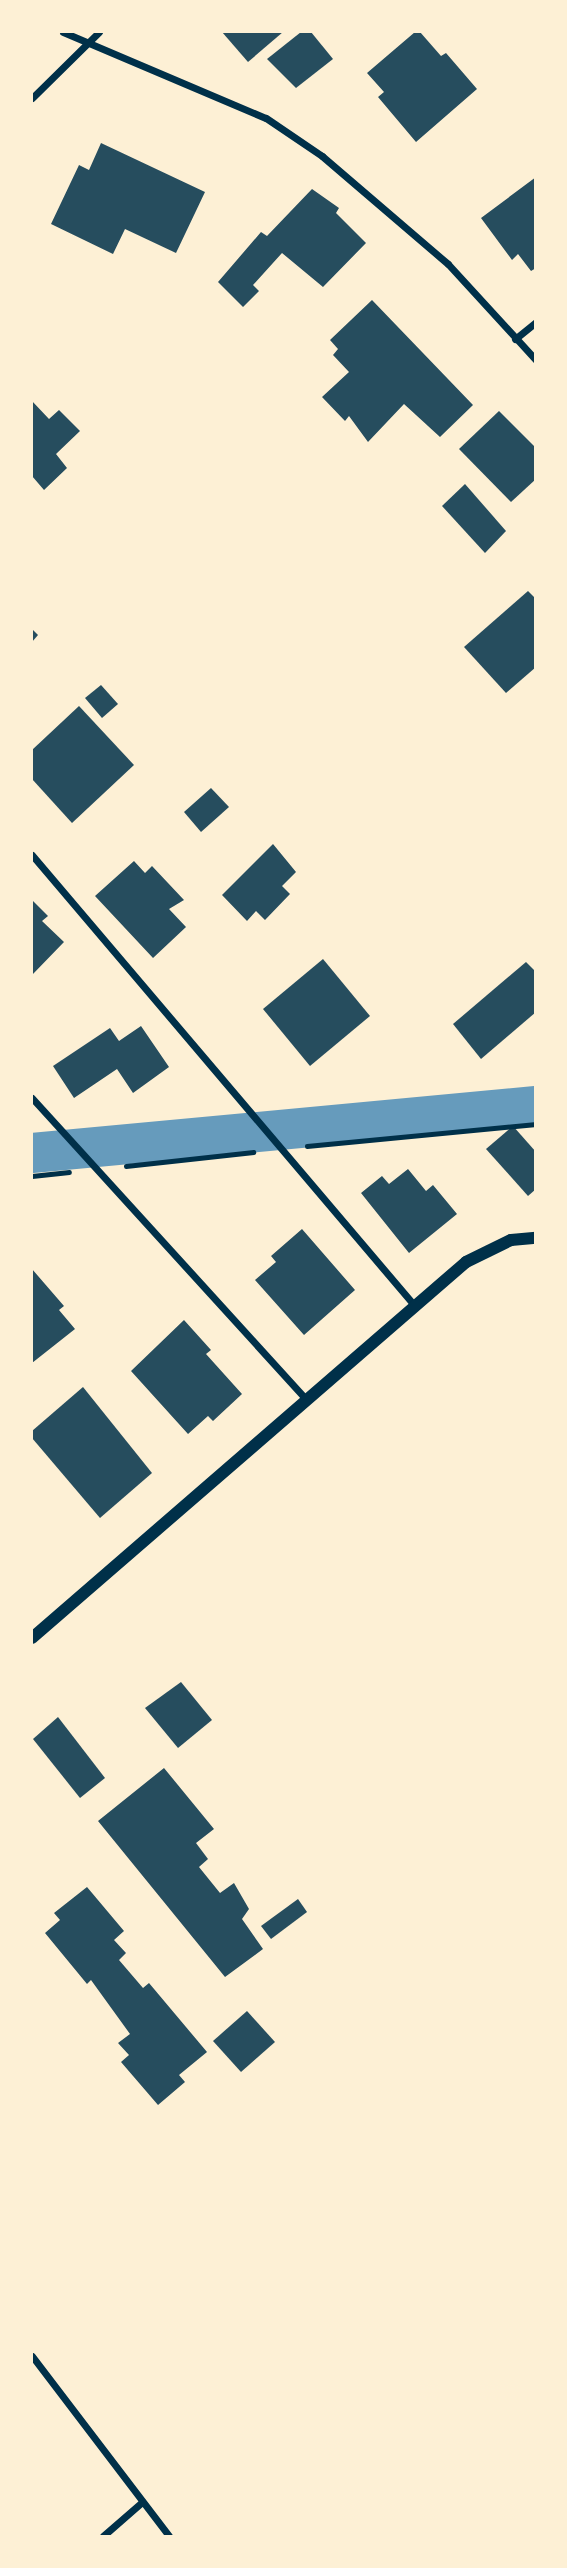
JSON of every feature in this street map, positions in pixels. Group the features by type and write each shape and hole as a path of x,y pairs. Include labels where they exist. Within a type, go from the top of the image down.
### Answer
{"street":[{"path":"63,32 84,44 266,117 322,156 448,264 536,360"},
{"path":"32,98 99,32"},
{"path":"515,339 536,323"},
{"path":"32,855 243,1099 414,1305"},
{"path":"32,1098 83,1159 306,1399"},
{"path":"32,1638 466,1262 510,1240 536,1238"},
{"path":"32,2356 169,2536"},
{"path":"103,2536 142,2502"}],"building":[{"path":"222,32 283,32 248,62"},
{"path":"301,32 311,32 333,59 296,88 267,59"},
{"path":"415,32 420,32 441,56 446,53 477,89 416,142 378,97 384,92 367,73"},
{"path":"101,143 205,192 176,253 125,229 113,254 51,224 79,165 89,170"},
{"path":"536,177 536,268 531,271 518,254 512,260 481,218"},
{"path":"312,189 339,208 336,213 366,243 323,287 282,253 253,285 259,291 243,307 218,282 261,232 267,236"},
{"path":"372,300 473,405 440,437 404,404 368,442 349,416 345,421 322,397 349,372 333,355 338,349 330,340"},
{"path":"32,401 49,419 59,410 80,431 56,454 67,468 44,490 32,476"},
{"path":"499,411 536,448 536,479 511,502 459,449"},
{"path":"465,484 506,531 485,553 442,506"},
{"path":"528,591 536,599 536,667 506,693 464,647"},
{"path":"32,629 38,635 32,642"},
{"path":"101,685 118,704 102,718 85,698"},
{"path":"79,706 134,765 72,823 32,779 32,750"},
{"path":"211,788 229,807 201,832 184,812"},
{"path":"273,844 296,872 282,886 290,894 265,920 256,911 247,921 222,895"},
{"path":"134,861 145,873 152,866 184,900 169,909 186,927 153,958 95,896"},
{"path":"32,900 48,916 42,921 64,942 32,975"},
{"path":"323,959 370,1016 310,1066 263,1009"},
{"path":"526,962 536,972 536,1012 481,1059 453,1024"},
{"path":"141,1026 169,1067 133,1093 117,1069 74,1098 53,1066 110,1028 119,1041"},
{"path":"513,1126 536,1152 536,1189 528,1196 486,1149"},
{"path":"408,1169 426,1191 433,1185 457,1214 409,1253 361,1193 382,1176 389,1184"},
{"path":"302,1229 355,1290 304,1335 255,1280 276,1262 271,1256"},
{"path":"32,1269 64,1306 59,1310 75,1329 32,1363"},
{"path":"184,1320 211,1350 206,1354 242,1394 213,1421 208,1416 188,1434 131,1371"},
{"path":"83,1387 152,1473 100,1518 32,1438 32,1431"},
{"path":"181,1682 212,1720 178,1748 145,1708"},
{"path":"58,1717 105,1778 80,1798 33,1739"},
{"path":"164,1768 214,1829 196,1843 208,1859 199,1867 220,1893 234,1883 249,1909 242,1919 263,1949 225,1977 98,1821"},
{"path":"87,1887 124,1931 114,1940 126,1953 119,1960 143,1988 149,1983 207,2052 179,2075 185,2082 158,2105 121,2062 129,2055 118,2043 130,2034 91,1980 87,1984 45,1933 60,1920 54,1913"},
{"path":"298,1899 307,1912 271,1939 261,1926"},
{"path":"247,2011 275,2042 241,2072 213,2041"}],"waterway":[{"path":"32,1153 536,1106"}]}
